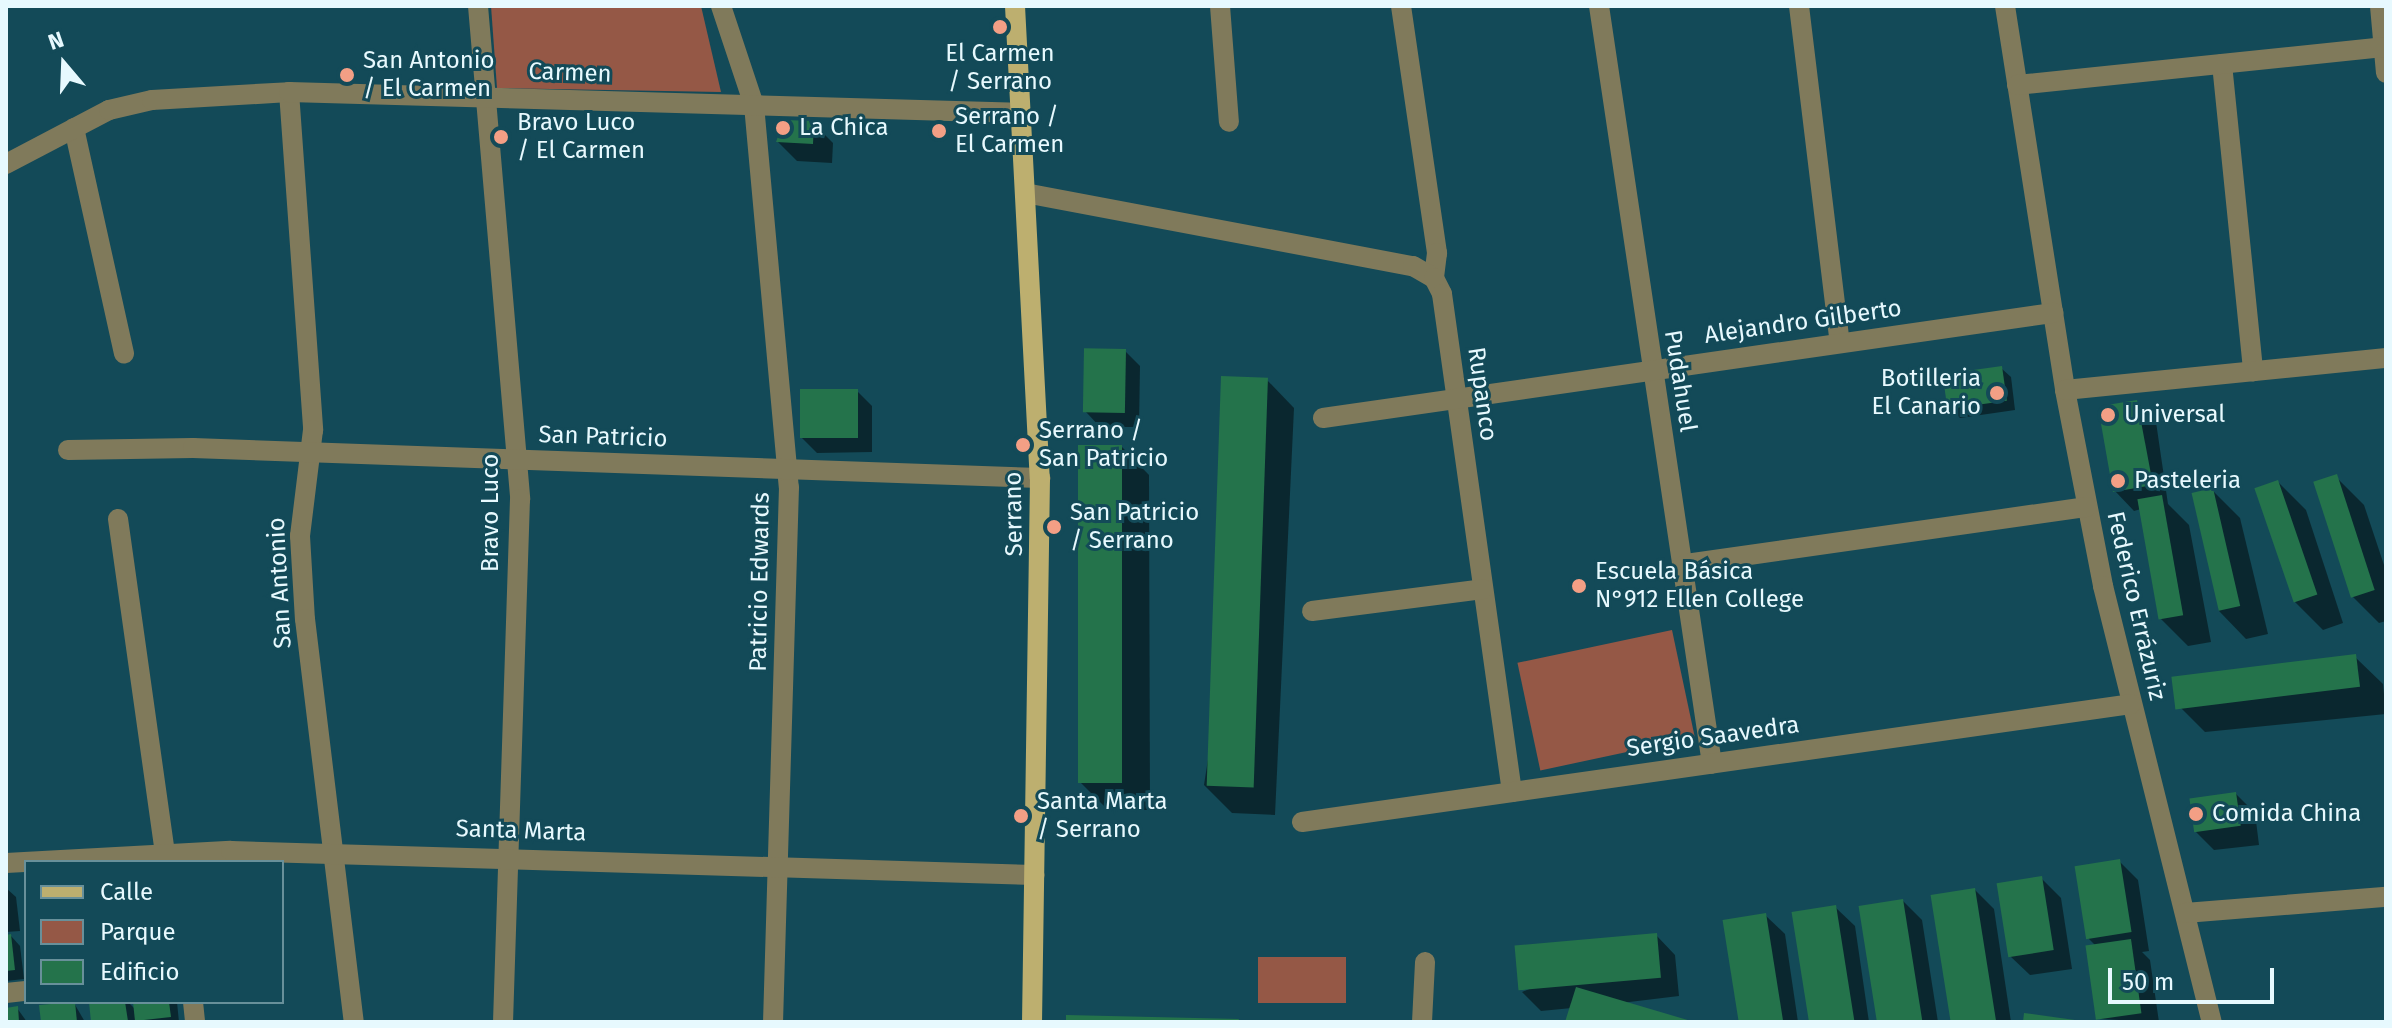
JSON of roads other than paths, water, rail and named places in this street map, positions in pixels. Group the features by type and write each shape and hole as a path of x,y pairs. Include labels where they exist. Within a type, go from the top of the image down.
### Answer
{"main road":[{"name":"Serrano","path":"1015,6 1040,478 1032,1022"}],"street":[{"name":"Bravo Luco","path":"478,6 518,460 503,1022"},
{"name":"Patricio Edwards","path":"721,6 754,105 785,470 789,487 773,1022"},
{"path":"1220,6 1229,122"},
{"name":"Rupanco","path":"1401,6 1437,253 1434,278 1442,294 1512,792"},
{"name":"Pudahuel","path":"1599,6 1651,370 1686,564 1712,764"},
{"path":"1799,6 1840,343"},
{"name":"Federico Errázuriz","path":"2005,6 2065,390 2087,507 2131,704 2212,1022"},
{"path":"2380,6 2386,73"},
{"path":"2017,85 2383,47"},
{"path":"2222,64 2253,371"},
{"name":"Carmen","path":"6,164 109,110 152,100 289,92 1021,113"},
{"name":"San Antonio","path":"289,92 311,453 302,504 302,575 354,1022"},
{"path":"74,128 124,354"},
{"path":"1025,193 1413,266 1434,278"},
{"name":"Alejandro Gilberto","path":"1323,418 2053,313"},
{"path":"2065,390 2386,358"},
{"name":"San Patricio","path":"68,450 311,453 1040,478"},
{"path":"1686,564 2087,507"},
{"path":"118,519 173,856"},
{"path":"1312,611 1483,589"},
{"name":"Sergio Saavedra","path":"1302,822 2131,704"},
{"name":"Santa Marta","path":"78,860 333,853 509,856 1035,875"},
{"path":"2185,913 2386,897"},
{"path":"1422,1022 1425,962"}],"place":[{"name":"El Carmen / Serrano","path":"1000,27"},
{"name":"San Antonio / El Carmen","path":"347,75"},
{"name":"La Chica","path":"783,128"},
{"name":"Serrano / El Carmen","path":"939,131"},
{"name":"Bravo Luco / El Carmen","path":"501,137"},
{"name":"Botilleria El Canario","path":"1997,393"},
{"name":"Universal","path":"2108,415"},
{"name":"Serrano / San Patricio","path":"1023,445"},
{"name":"Pasteleria","path":"2118,481"},
{"name":"San Patricio / Serrano","path":"1054,527"},
{"name":"Escuela Básica N°912 Ellen College","path":"1579,586"},
{"name":"Comida China","path":"2196,814"},
{"name":"Santa Marta / Serrano","path":"1021,816"}]}
